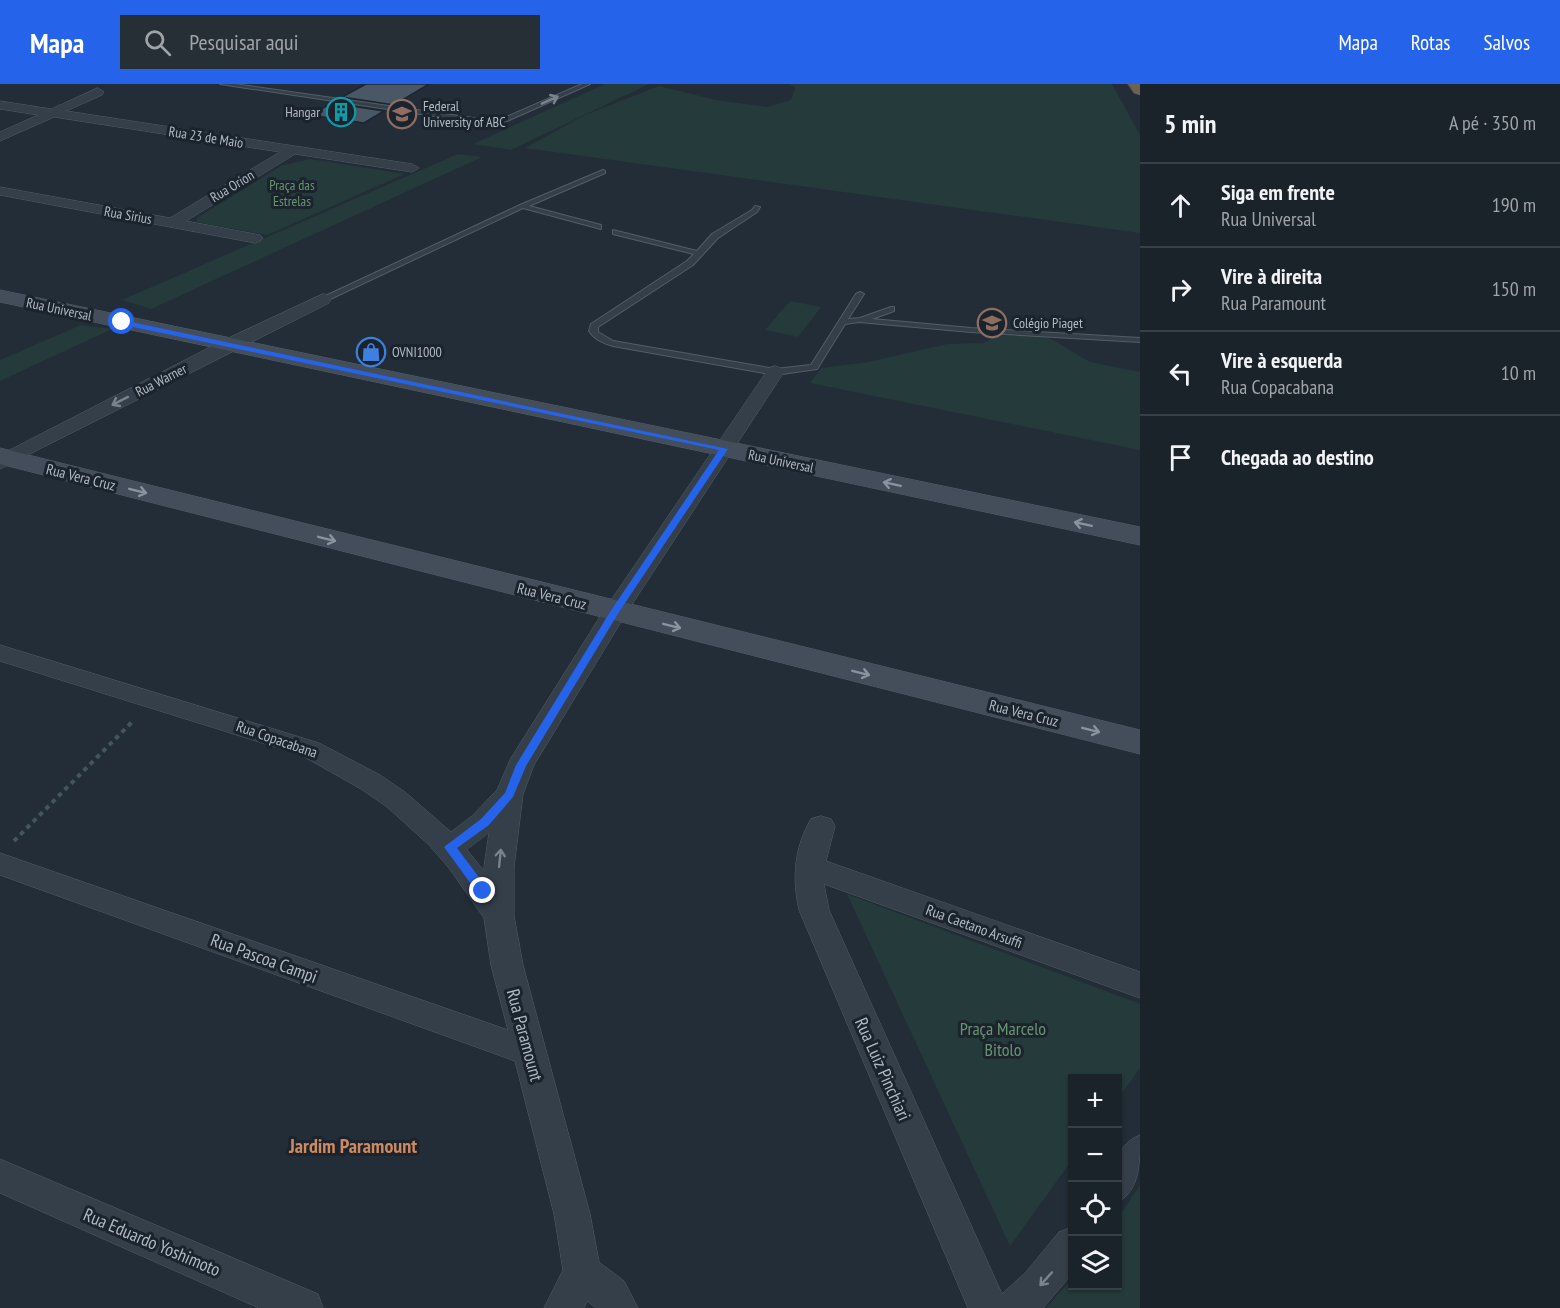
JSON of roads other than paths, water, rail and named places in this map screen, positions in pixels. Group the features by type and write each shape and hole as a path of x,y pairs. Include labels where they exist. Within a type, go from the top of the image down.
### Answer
{"highway":[{"path":"1136,84 1140,90"}],"street":[{"path":"0,137 98,92"},
{"name":"Rua 23 de Maio","path":"0,105 412,168"},
{"name":"Rua Orion","path":"172,223 292,150"},
{"name":"Rua Sirius","path":"0,191 255,238"},
{"name":"Rua Universal","path":"0,296 1140,536"},
{"name":"Rua Warner","path":"3,459 323,299"},
{"name":"Rua Paramount","path":"582,1272 572,1214 507,965 499,916 499,867 509,794 524,760 615,612 775,372"},
{"name":"Rua Vera Cruz","path":"3,459 1140,742"},
{"name":"Rua Copacabana","path":"0,652 310,748 347,766 404,803 450,847 499,916"},
{"name":"Rua Paramount","path":"450,847 466,838 485,822 509,794"},
{"name":"Rua Luiz Pinchiari","path":"820,826 808,866 809,891 823,933 988,1308"},
{"name":"Rua Pascoa Campi","path":"4,856 529,1052"},
{"name":"Rua Caetano Arsuffi","path":"808,866 1140,985"},
{"path":"1120,1182 1140,1151"},
{"name":"Rua Eduardo Yoshimoto","path":"0,1176 304,1308"},
{"path":"1015,1308 1040,1285 1068,1250"},
{"path":"563,1308 582,1272 610,1294 619,1308"}],"lane":[{"path":"223,84 479,122 505,120 587,84"},
{"path":"323,299 522,206 603,171"},
{"path":"522,206 598,227"},
{"path":"757,207 755,211 715,236 683,269 594,326 595,336 617,344 775,372 814,367 860,294"},
{"path":"616,232 697,253"},
{"path":"859,320 891,309"},
{"path":"842,321 859,320 971,330 1140,340"}],"place":[{"name":"Hangar","path":"341,112"},
{"name":"Federal University of ABC","path":"402,114"},
{"name":"Colégio Piaget","path":"992,323"},
{"name":"OVNI1000","path":"371,352"}],"district":[{"name":"Jardim Paramount","path":"353,1146"}],"park label":[{"name":"Praça das Estrelas","path":"292,193"},
{"name":"Praça Marcelo Bitolo","path":"1003,1038"}]}
